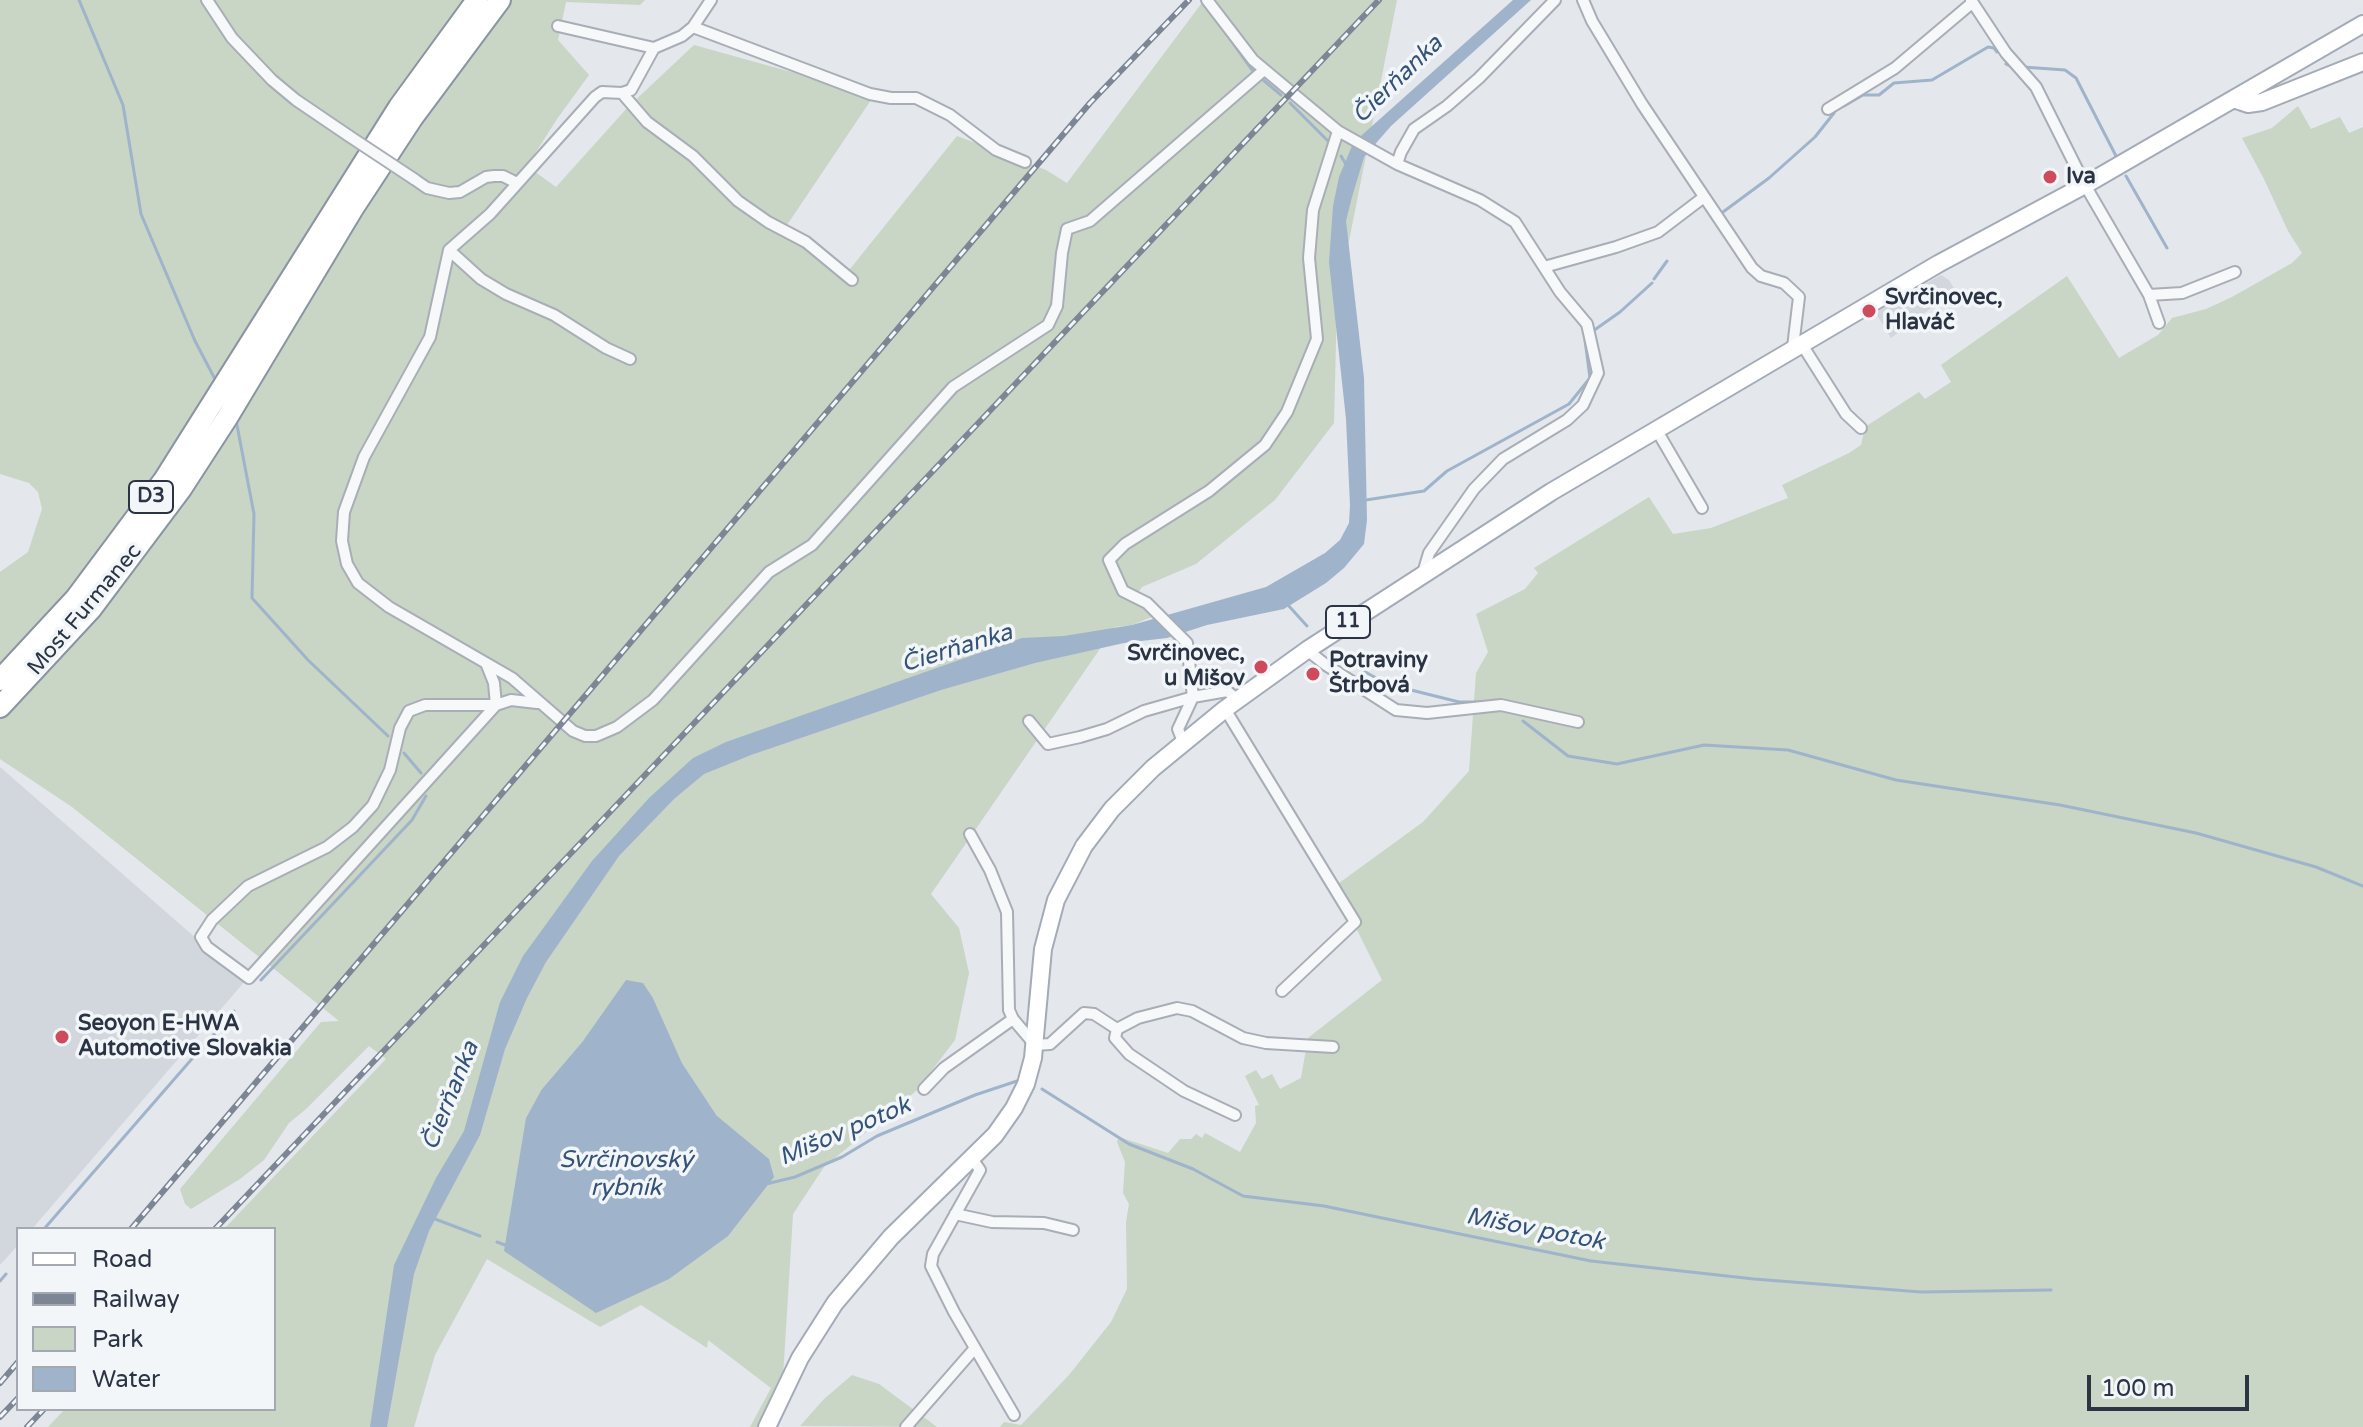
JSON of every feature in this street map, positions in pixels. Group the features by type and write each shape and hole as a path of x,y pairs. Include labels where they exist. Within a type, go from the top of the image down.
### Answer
{"highway":[{"name":"D3","path":"286,302 399,107 477,0"},
{"name":"D3","path":"286,302 413,117 500,0"},
{"name":"Most Furmanec","path":"0,680 53,624 112,552 286,302"},
{"name":"Most Furmanec","path":"0,707 65,639 129,562 212,442 286,302"}],"main road":[{"name":"11","path":"767,1427 800,1358 835,1303 891,1237 1000,1130 1014,1108 1028,1078 1035,1045 1043,949 1050,916 1062,886 1084,846 1112,809 1153,768 1232,704 1307,650 1423,573 1656,429 1938,264 2236,100 2363,24"},
{"path":"2236,100 2248,104 2262,102 2363,62"}],"street":[{"path":"207,0 232,38 272,80 296,100 427,188 460,192 486,177 494,176 503,176 517,183"},
{"path":"558,26 654,48 682,36 693,27 711,0"},
{"path":"1207,0 1264,70 1338,131 1394,162 1480,200 1515,222 1560,292 1587,324 1598,373 1583,405 1567,420 1503,459 1474,489 1429,553 1423,573"},
{"path":"1394,162 1414,129 1479,78 1555,0"},
{"path":"1583,0 1592,21 1642,104 1752,268 1761,276 1784,283 1799,297 1797,345 1846,414 1861,428"},
{"path":"1828,109 1895,68 1972,2 2006,53 2036,87 2085,185 2149,295 2159,323"},
{"path":"693,27 870,94 916,98 950,115 996,150 1025,162"},
{"path":"654,48 631,90 602,92 595,97 490,214 449,250 430,337 364,457 344,512 342,541 347,564 358,583 389,607 512,678 573,731 585,736 596,736 617,727 653,700 769,572 812,545 953,387 1048,325 1057,306 1067,229 1090,221 1264,70"},
{"path":"622,93 647,122 693,156 738,201 768,222 806,242 852,280"},
{"path":"1183,742 1178,729 1193,697 1187,643 1147,603 1123,591 1109,560 1125,544 1209,491 1265,445 1287,412 1317,339 1309,258 1313,210 1338,131"},
{"path":"1544,267 1658,232 1704,197"},
{"path":"449,250 481,279 554,315 606,348 630,359"},
{"path":"2149,295 2182,293 2235,272"},
{"path":"1656,429 1702,508"},
{"path":"1307,650 1396,710 1427,713 1501,705 1578,722"},
{"path":"485,662 494,683 496,705 249,978 207,947 201,937 212,920 248,886 327,847 353,827 373,805 390,770 400,728 409,711 425,705 496,705 511,700 541,705"},
{"path":"1029,721 1048,744 1107,729 1144,711 1227,691 1355,922 1282,991"},
{"path":"970,834 990,870 1007,912 1007,976 1009,1010 1013,1019 1035,1045 1050,1044 1084,1013 1094,1014 1117,1029"},
{"path":"1235,1115 1184,1091 1129,1054 1115,1038 1117,1029 1138,1018 1177,1008 1192,1011 1243,1038 1266,1043 1333,1047"},
{"path":"924,1089 944,1068 1013,1019"},
{"path":"971,1157 980,1170 933,1254 931,1266 1014,1415"},
{"path":"955,1214 992,1222 1044,1223 1073,1230"},
{"path":"906,1427 975,1348"}],"shaded area":[{"path":"1941,275 1949,280 1955,290 1891,338 1875,312"},
{"path":"0,767 245,981 34,1227 16,1227 16,1247 0,1265"}],"green space":[{"path":"0,0 645,0 640,5 566,2 558,40 589,75 527,166 556,187 628,107 694,45 795,73 871,100 787,225 850,269 957,136 1046,170 1067,183 1204,0 1397,0 1337,301 1334,423 1275,500 1196,564 1142,587 1134,599 1154,616 1132,625 1115,627 931,894 959,928 969,973 955,1040 916,1091 824,1167 793,1214 783,1377 762,1427 750,1427 771,1388 708,1340 707,1348 641,1305 600,1327 487,1259 435,1355 414,1427 48,1427 63,1411 276,1411 276,1227 226,1227 386,1059 369,1046 289,1123 264,1160 191,1209 185,1204 180,1189 321,1022 339,1021 72,807 0,759 0,572 28,552 42,509 38,492 29,483 0,474","holes":["642,983 653,998 682,1063 717,1116 542,1089 583,1041"]},
{"path":"2298,106 2311,129 2340,117 2349,133 2363,127 2363,1427 1000,1427 1004,1422 1021,1425 1069,1375 1111,1322 1127,1289 1126,1222 1129,1204 1123,1193 1125,1162 1117,1142 1119,1137 1168,1153 1180,1139 1191,1139 1196,1134 1202,1138 1205,1133 1240,1152 1256,1123 1255,1106 1259,1105 1245,1076 1256,1070 1262,1079 1272,1074 1280,1089 1301,1078 1308,1038 1382,980 1335,886 1423,822 1469,771 1476,673 1488,652 1476,614 1525,589 1538,573 1534,568 1649,497 1673,534 1711,528 1788,498 1782,485 1861,445 1865,427 1919,392 1925,399 1951,382 1941,365 2067,276 2119,358 2158,335 2172,318 2206,309 2292,263 2302,253 2242,138 2272,128"},
{"path":"852,1375 879,1384 937,1427 800,1426 824,1399"}],"water":[{"path":"1513,0 1531,0 1391,126 1364,157 1352,197 1346,221 1364,378 1367,520 1364,544 1344,568 1326,583 1284,609 1207,625 1167,638 1124,643 1035,663 941,690 704,774 674,799 619,856 546,962 527,998 505,1049 480,1135 429,1231 414,1274 387,1427 370,1427 394,1265 436,1178 464,1131 500,1002 523,956 592,861 649,798 693,758 726,742 1022,638 1064,636 1132,625 1266,587 1325,553 1340,540 1349,523 1350,505 1346,419 1329,262 1333,206 1339,177 1352,146 1362,135"},
{"name":"Svrčinovský rybník","path":"626,980 643,983 653,998 682,1063 717,1116 769,1159 774,1177 728,1236 669,1279 596,1313 504,1251 526,1118 542,1089 583,1041"}],"waterway":[{"path":"79,0 123,105 141,214 195,341 216,381"},
{"path":"1225,32 1252,70"},
{"path":"1844,106 1863,95 1879,95 1894,83 1932,80 1988,47 1997,52"},
{"path":"2006,64 2016,69"},
{"path":"2023,67 2065,70 2076,78 2116,156"},
{"path":"1262,79 1281,95"},
{"path":"1290,103 1328,141"},
{"path":"1723,212 1769,178 1815,137 1834,113"},
{"path":"1341,156 1347,166"},
{"path":"2126,176 2167,248"},
{"path":"1654,279 1667,261"},
{"path":"1593,331 1652,283"},
{"path":"1366,500 1424,491 1447,471 1569,404 1590,378 1585,340"},
{"path":"236,420 254,514 252,598 308,660 388,736"},
{"path":"1288,605 1307,626"},
{"path":"1342,659 1387,684 1459,702 1484,702"},
{"path":"1523,721 1568,756 1617,764 1704,745 1788,750 1896,780 2060,805 2196,833 2316,867 2363,886"},
{"path":"404,753 421,773"},
{"path":"261,980 412,820 426,796"},
{"path":"211,1038 234,1011"},
{"path":"46,1227 197,1053"},
{"name":"Mišov potok","path":"766,1184 795,1177 842,1157 877,1136 1017,1081"},
{"name":"Mišov potok","path":"1042,1089 1129,1144 1193,1169 1243,1196 1324,1206 1591,1261 1754,1279 1921,1292 2051,1290"},
{"name":"Mišov potok","path":"435,1219 480,1236"},
{"name":"Mišov potok","path":"497,1242 505,1245"},
{"path":"0,1281 6,1274"}],"railway":[{"path":"133,1227 1090,103 1189,0"},
{"path":"217,1227 1379,0"},
{"path":"0,1383 16,1364"},
{"path":"0,1417 16,1400"},
{"path":"27,1427 42,1411"}],"place":[{"name":"Iva","path":"2050,177"},
{"name":"Svrčinovec, Hlaváč","path":"1869,311"},
{"name":"Svrčinovec, u Mišov","path":"1261,667"},
{"name":"Potraviny Štrbová","path":"1313,674"},
{"name":"Seoyon E-HWA Automotive Slovakia","path":"62,1037"}],"water label":[{"name":"Čierňanka","path":"1398,80"},
{"name":"Čierňanka","path":"957,649"},
{"name":"Čierňanka","path":"451,1096"}]}
